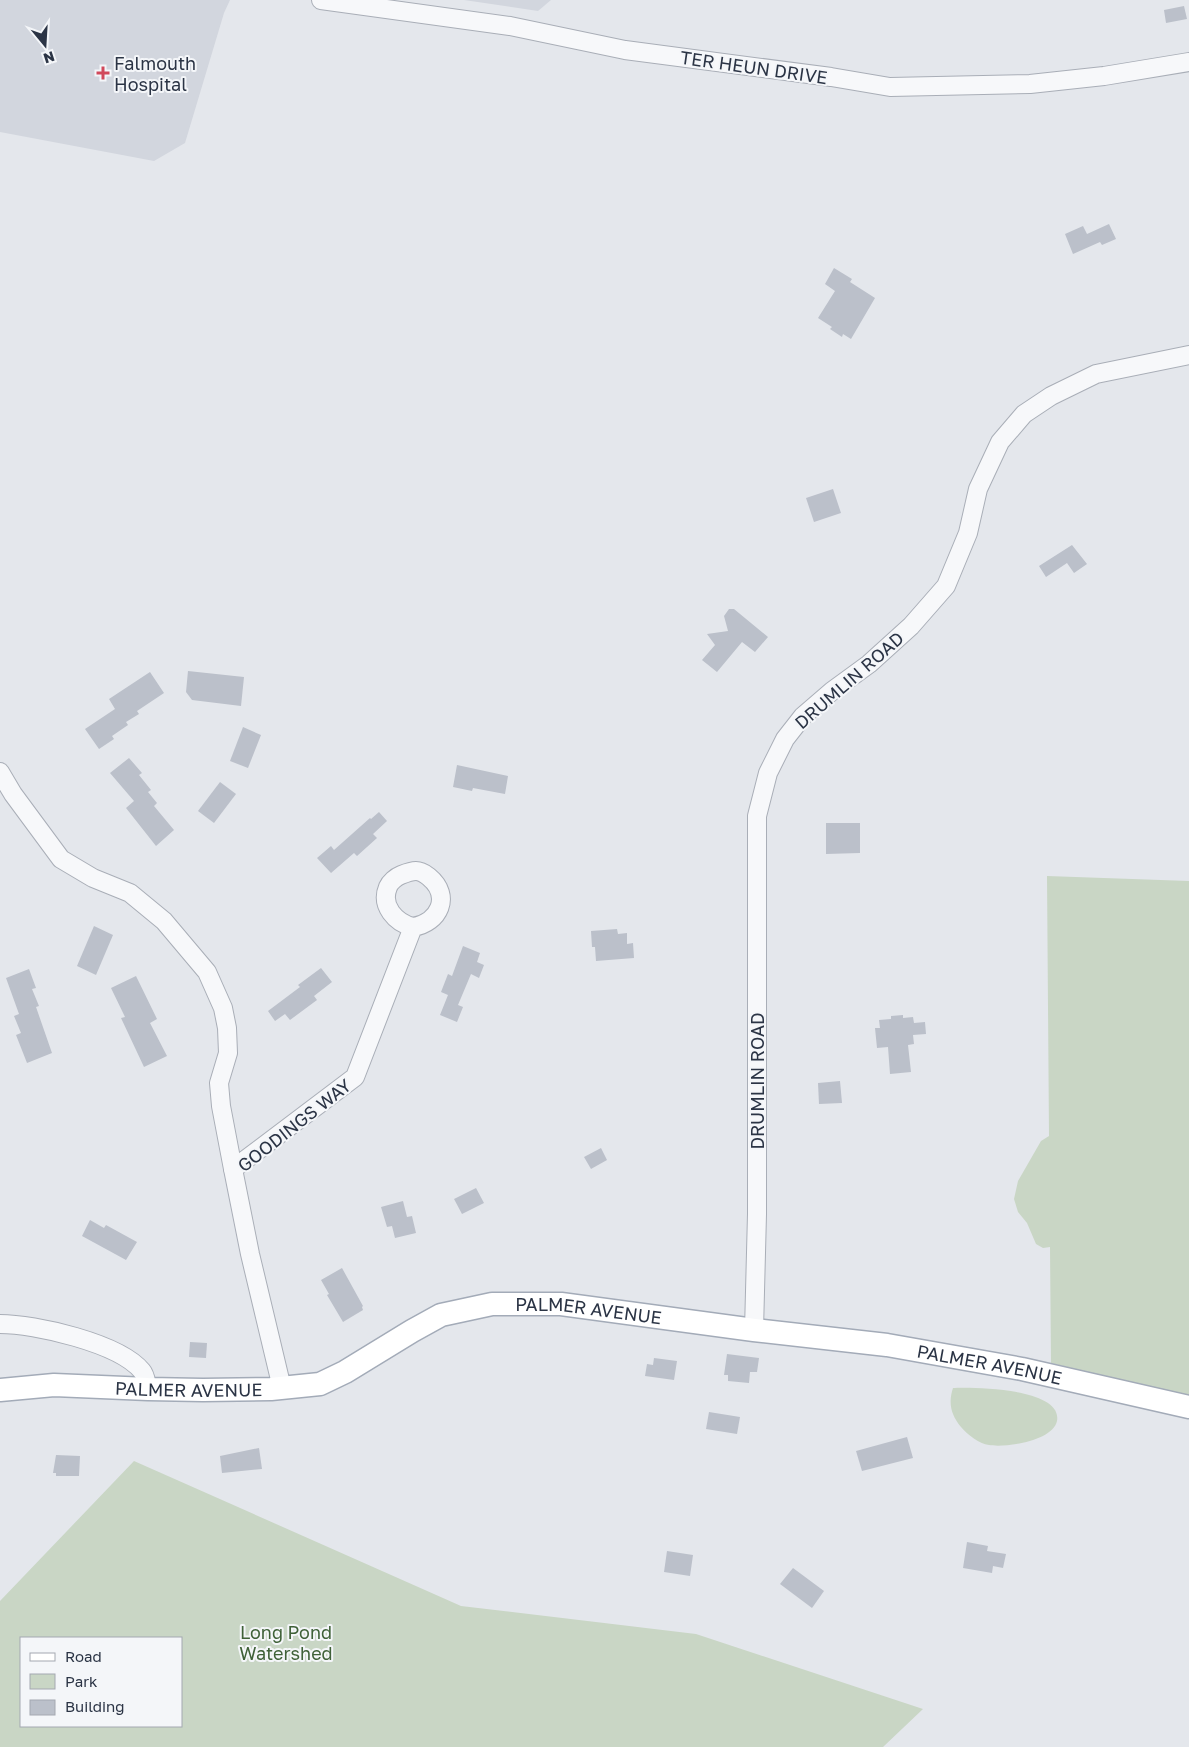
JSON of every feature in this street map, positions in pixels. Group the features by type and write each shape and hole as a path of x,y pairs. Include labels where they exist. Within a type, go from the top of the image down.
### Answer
{"main road":[{"name":"PALMER AVENUE","path":"0,1390 54,1385 148,1389 282,1388 320,1384 345,1372 412,1330 441,1315 492,1304 561,1304 754,1330 887,1345 1022,1369 1189,1407"}],"street":[{"name":"TER HEUN DRIVE","path":"321,0 500,24 625,50 832,77 890,87 1030,84 1104,76 1189,62"},
{"name":"DRUMLIN ROAD","path":"754,1330 757,1204 757,816 768,773 785,739 804,716 832,691 869,664 911,626 946,586 968,533 978,489 1000,442 1024,414 1050,396 1096,374 1189,355"},
{"path":"0,772 13,794 61,859 93,878 130,893 164,921 207,972 223,1008 227,1028 228,1053 220,1083 221,1106 233,1169"},
{"name":"GOODINGS WAY","path":"282,1388 250,1254 233,1169 354,1077 413,927"},
{"path":"0,1324 44,1328 112,1351 134,1363 144,1373 148,1389"}],"shaded area":[{"name":"Falmouth Hospital","path":"0,0 230,0 224,13 185,143 154,161 0,132"},
{"path":"464,0 551,0 538,11"}],"green space":[{"path":"1047,876 1189,881 1189,1396 1051,1363 1050,1247 1043,1248 1036,1244 1027,1223 1018,1212 1014,1199 1018,1181 1041,1141 1049,1136"},
{"path":"953,1388 996,1389 1032,1396 1046,1402 1055,1410 1057,1421 1054,1428 1047,1434 1027,1442 996,1446 985,1444 966,1433 955,1418 951,1409 951,1393"},
{"name":"Long Pond Watershed","path":"134,1461 461,1606 696,1634 923,1709 883,1747 0,1747 0,1601"}],"building":[{"path":"1184,6 1187,19 1166,23 1164,10"},
{"path":"1109,224 1116,239 1102,245 1100,242 1073,254 1065,234 1083,226 1087,234"},
{"path":"834,268 852,279 850,282 875,298 851,339 843,334 842,337 830,329 832,327 818,318 835,291 825,284"},
{"path":"833,489 841,513 814,522 806,498"},
{"path":"1072,545 1087,564 1074,573 1067,563 1046,577 1039,566"},
{"path":"729,609 734,609 768,637 755,652 742,642 717,672 702,660 715,645 707,634 728,631 724,616"},
{"path":"188,671 244,677 241,706 192,700 186,692"},
{"path":"150,672 164,693 137,711 139,714 126,722 128,725 112,736 114,739 99,749 85,729 115,709 109,699"},
{"path":"243,727 261,735 248,768 230,761"},
{"path":"129,758 142,773 139,775 151,790 148,792 157,803 154,806 174,830 156,846 126,808 134,801 110,773"},
{"path":"457,765 508,776 505,794 473,788 472,791 453,787"},
{"path":"220,782 236,794 214,823 198,811"},
{"path":"379,812 387,821 373,834 377,838 357,856 354,853 331,873 317,858 331,846 334,850"},
{"path":"826,823 860,823 860,853 826,854"},
{"path":"94,926 113,935 96,975 77,966"},
{"path":"617,929 618,934 627,933 627,944 633,943 634,958 596,961 595,947 592,947 591,931"},
{"path":"463,946 480,953 477,962 484,965 479,978 471,974 458,1005 463,1007 457,1022 440,1015 448,995 441,992 448,974 452,976"},
{"path":"321,968 332,982 314,996 317,1000 290,1020 285,1014 275,1021 268,1011 300,987 298,985"},
{"path":"29,969 36,988 32,989 39,1006 36,1007 52,1053 27,1063 16,1035 21,1033 14,1016 19,1014 6,978"},
{"path":"136,976 157,1019 150,1023 167,1056 144,1067 121,1018 125,1017 111,988"},
{"path":"903,1015 903,1018 913,1017 914,1023 925,1022 926,1034 913,1035 914,1044 908,1045 911,1072 890,1074 888,1047 877,1048 875,1028 880,1028 879,1020"},
{"path":"840,1081 842,1103 819,1104 818,1083"},
{"path":"601,1148 607,1160 591,1169 584,1157"},
{"path":"476,1188 484,1203 462,1214 454,1199"},
{"path":"403,1201 407,1217 412,1216 416,1233 395,1238 392,1226 387,1227 381,1207"},
{"path":"90,1220 104,1228 106,1225 137,1242 126,1260 82,1236"},
{"path":"342,1268 363,1306 363,1310 343,1322 327,1295 329,1294 321,1280"},
{"path":"190,1342 207,1343 206,1358 189,1357"},
{"path":"727,1354 759,1358 757,1372 750,1372 749,1383 728,1381 728,1375 724,1375"},
{"path":"654,1358 677,1361 674,1380 645,1376 647,1364 653,1365"},
{"path":"709,1412 740,1417 737,1434 706,1429"},
{"path":"907,1437 913,1458 862,1471 856,1451"},
{"path":"259,1448 262,1469 222,1473 220,1456"},
{"path":"56,1455 80,1456 79,1476 56,1476 56,1473 53,1473"},
{"path":"967,1542 988,1546 987,1551 1006,1554 1003,1568 993,1566 992,1573 963,1568"},
{"path":"667,1551 693,1555 690,1576 664,1572"},
{"path":"793,1568 824,1591 812,1608 780,1584"}],"place":[{"name":"Falmouth Hospital","path":"103,73"}]}
